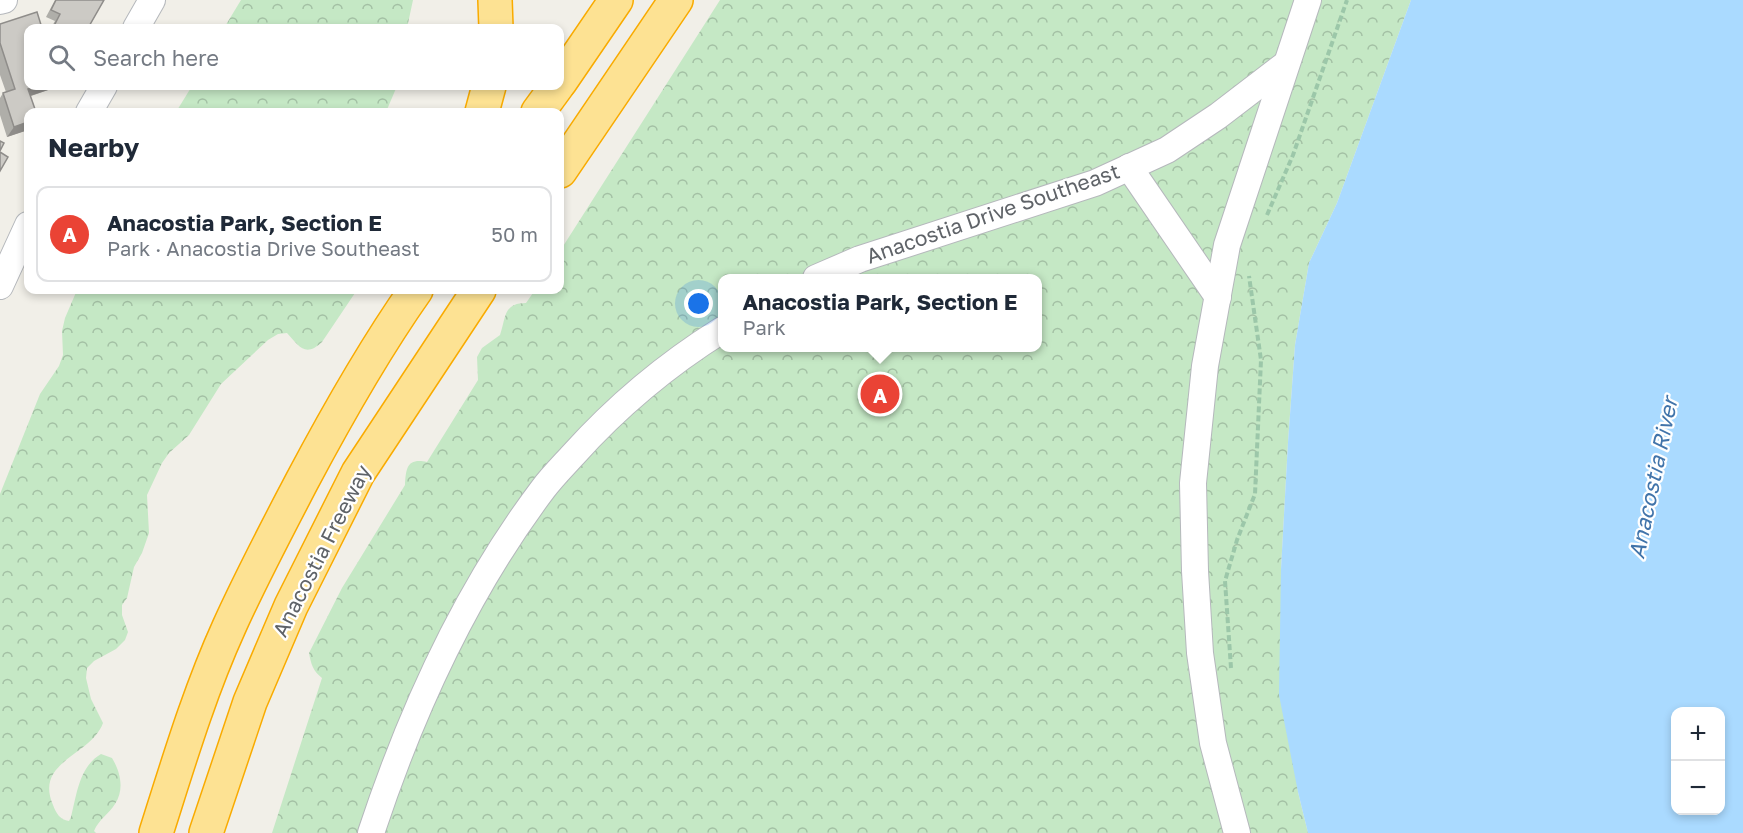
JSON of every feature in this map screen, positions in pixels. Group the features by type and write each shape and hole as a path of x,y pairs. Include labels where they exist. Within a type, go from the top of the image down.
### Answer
{"highway":[{"path":"495,0 496,24"},
{"path":"564,76 616,0"},
{"path":"564,165 676,0"},
{"path":"483,108 488,90"},
{"path":"541,108 554,90"},
{"path":"384,336 403,294"},
{"path":"156,833 190,728 228,628 331,426 384,336 413,294"},
{"name":"Anacostia Freeway","path":"206,833 250,702 297,595 358,473 476,294"}],"street":[{"path":"138,24 152,0"},
{"path":"1237,833 1213,743 1200,653 1193,483 1205,366 1227,245 1308,0"},
{"name":"Anacostia Drive Southeast","path":"827,274 860,259 1095,183 1167,150 1235,104 1286,64"},
{"path":"91,108 102,90"},
{"path":"1129,167 1218,297"},
{"path":"0,286 15,238"},
{"path":"371,833 381,802 435,672 470,603 544,488 596,431 646,383 718,333"}],"path":[{"path":"1263,222 1293,155 1347,0"},
{"path":"1231,676 1225,581 1255,494 1261,360 1248,270"}],"green space":[{"path":"241,0 413,0 408,24 226,24"},
{"path":"720,0 1411,0 1337,203 1309,263 1295,345 1281,569 1298,792 1308,833 272,833 322,678 316,673 309,653 342,588 405,485 407,469 412,463 427,462 478,380 477,357 482,348 500,335 509,309 526,303 532,294 564,294 564,245"},
{"path":"190,90 395,90 388,108 178,108"},
{"path":"75,294 354,294 322,342 316,347 307,350 287,333 278,334 268,340 221,384 189,435 169,453 162,463 147,495 149,533 134,567 127,598 122,605 122,615 128,632 125,640 116,649 94,661 87,668 86,678 91,699 103,723 97,734 87,744 57,768 51,778 49,790 57,813 61,818 69,821 83,774 94,759 101,754 112,758 119,774 120,792 113,808 96,827 94,831 96,833 0,833 0,494 40,394 59,366 63,355 62,331"}],"water":[{"name":"Anacostia River","path":"1411,0 1743,0 1743,833 1308,833 1279,695 1281,569 1288,442 1295,345 1309,263 1337,203"}],"building":[{"path":"56,0 104,0 90,24 55,24 60,14 51,10"},
{"path":"37,12 41,24 24,24 24,90 28,90 35,108 24,108 24,123 14,127 3,93 15,89 0,43 0,24"},
{"path":"0,152 8,157 0,171"}],"place":[{"name":"Anacostia Park, Section E","path":"880,394"}]}
